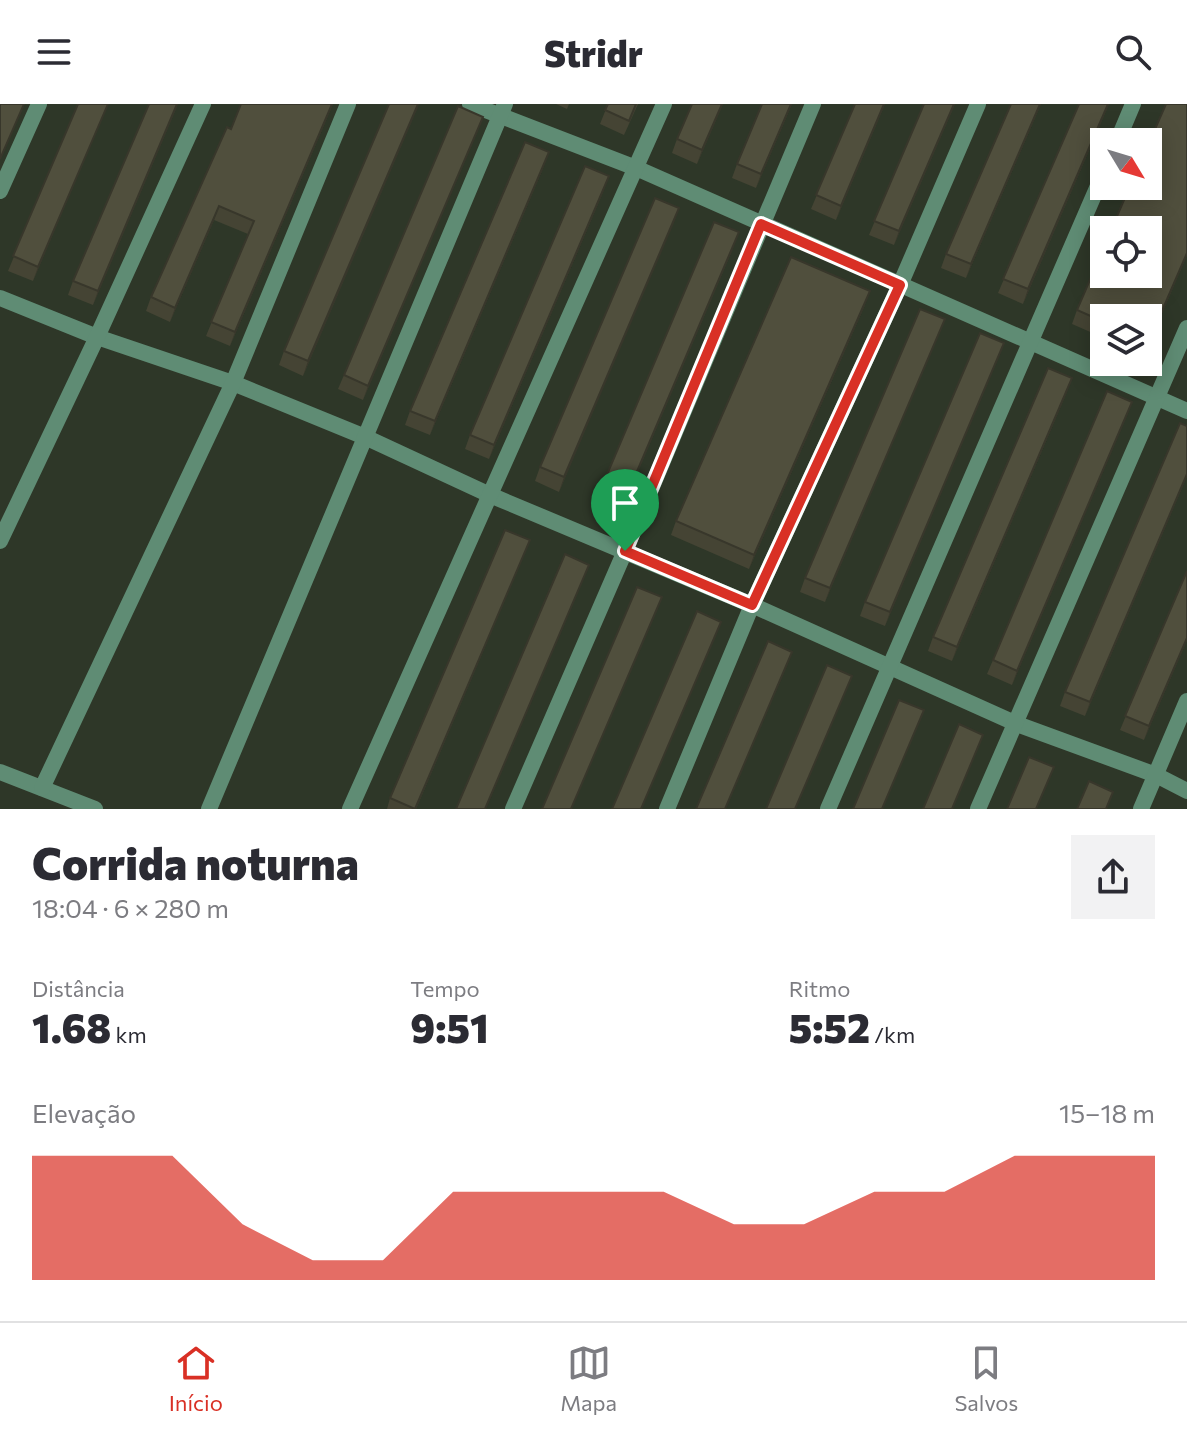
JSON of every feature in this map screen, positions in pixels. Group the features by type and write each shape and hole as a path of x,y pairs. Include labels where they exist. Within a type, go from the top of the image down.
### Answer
{"street":[{"path":"0,191 39,104"},
{"path":"0,541 203,104"},
{"path":"42,788 233,383 348,104"},
{"path":"470,104 503,110 1187,411"},
{"path":"350,809 664,104"},
{"path":"513,809 813,104"},
{"path":"667,809 752,605 900,285 978,104"},
{"path":"1123,128 1133,104"},
{"path":"209,809 503,110"},
{"path":"828,809 1092,200"},
{"path":"0,298 97,337 233,383 365,437 490,495 752,605 1017,724 1156,775 1187,791"},
{"path":"978,809 1187,328"},
{"path":"1141,809 1187,701"},
{"path":"0,772 95,809"}],"building":[{"path":"0,104 24,104 0,159"},
{"path":"78,104 108,104 38,267 13,256"},
{"path":"149,104 177,104 98,291 73,281"},
{"path":"241,104 332,104 235,332 211,322 254,221 219,206 175,308 151,297 227,127 231,129"},
{"path":"389,104 418,104 308,361 284,351"},
{"path":"608,104 636,104 629,121 605,110"},
{"path":"692,104 722,104 702,150 677,139"},
{"path":"762,104 791,104 761,174 737,164"},
{"path":"855,104 884,104 841,206 816,195"},
{"path":"924,104 954,104 899,231 874,221"},
{"path":"1011,104 1040,104 971,264 946,254"},
{"path":"1079,104 1108,104 1098,128 1090,128 1090,146 1028,289 1003,279"},
{"path":"1166,104 1187,104 1187,253 1162,311 1162,304 1090,304 1090,316 1077,310 1090,280 1090,288 1162,288 1162,216 1117,216 1124,200 1162,200 1162,128 1155,128"},
{"path":"458,106 483,117 368,386 344,375"},
{"path":"525,142 549,152 435,421 410,411"},
{"path":"585,166 609,176 494,445 470,435"},
{"path":"655,198 679,208 564,477 540,467"},
{"path":"714,222 739,232 624,502 600,491"},
{"path":"791,257 870,291 754,555 676,521"},
{"path":"920,309 945,319 830,588 805,578"},
{"path":"980,333 1004,343 890,612 865,602"},
{"path":"1048,368 1072,378 957,647 933,637"},
{"path":"1107,391 1132,402 1017,671 993,660"},
{"path":"1180,423 1187,426 1187,474 1090,702 1065,692"},
{"path":"505,530 530,540 415,809 390,798"},
{"path":"565,554 589,565 485,809 456,809"},
{"path":"1187,571 1187,638 1149,726 1125,716"},
{"path":"637,587 662,597 571,809 542,809"},
{"path":"697,611 721,622 641,809 612,809"},
{"path":"768,641 792,652 725,809 696,809"},
{"path":"827,665 852,676 795,809 766,809"},
{"path":"899,700 924,710 882,809 853,809"},
{"path":"959,724 983,735 952,809 923,809"},
{"path":"1029,757 1054,767 1036,809 1007,809"},
{"path":"1089,781 1113,792 1106,809 1077,809"}],"route":[{"path":"761,224 900,285 752,605 625,551 761,224"}]}
